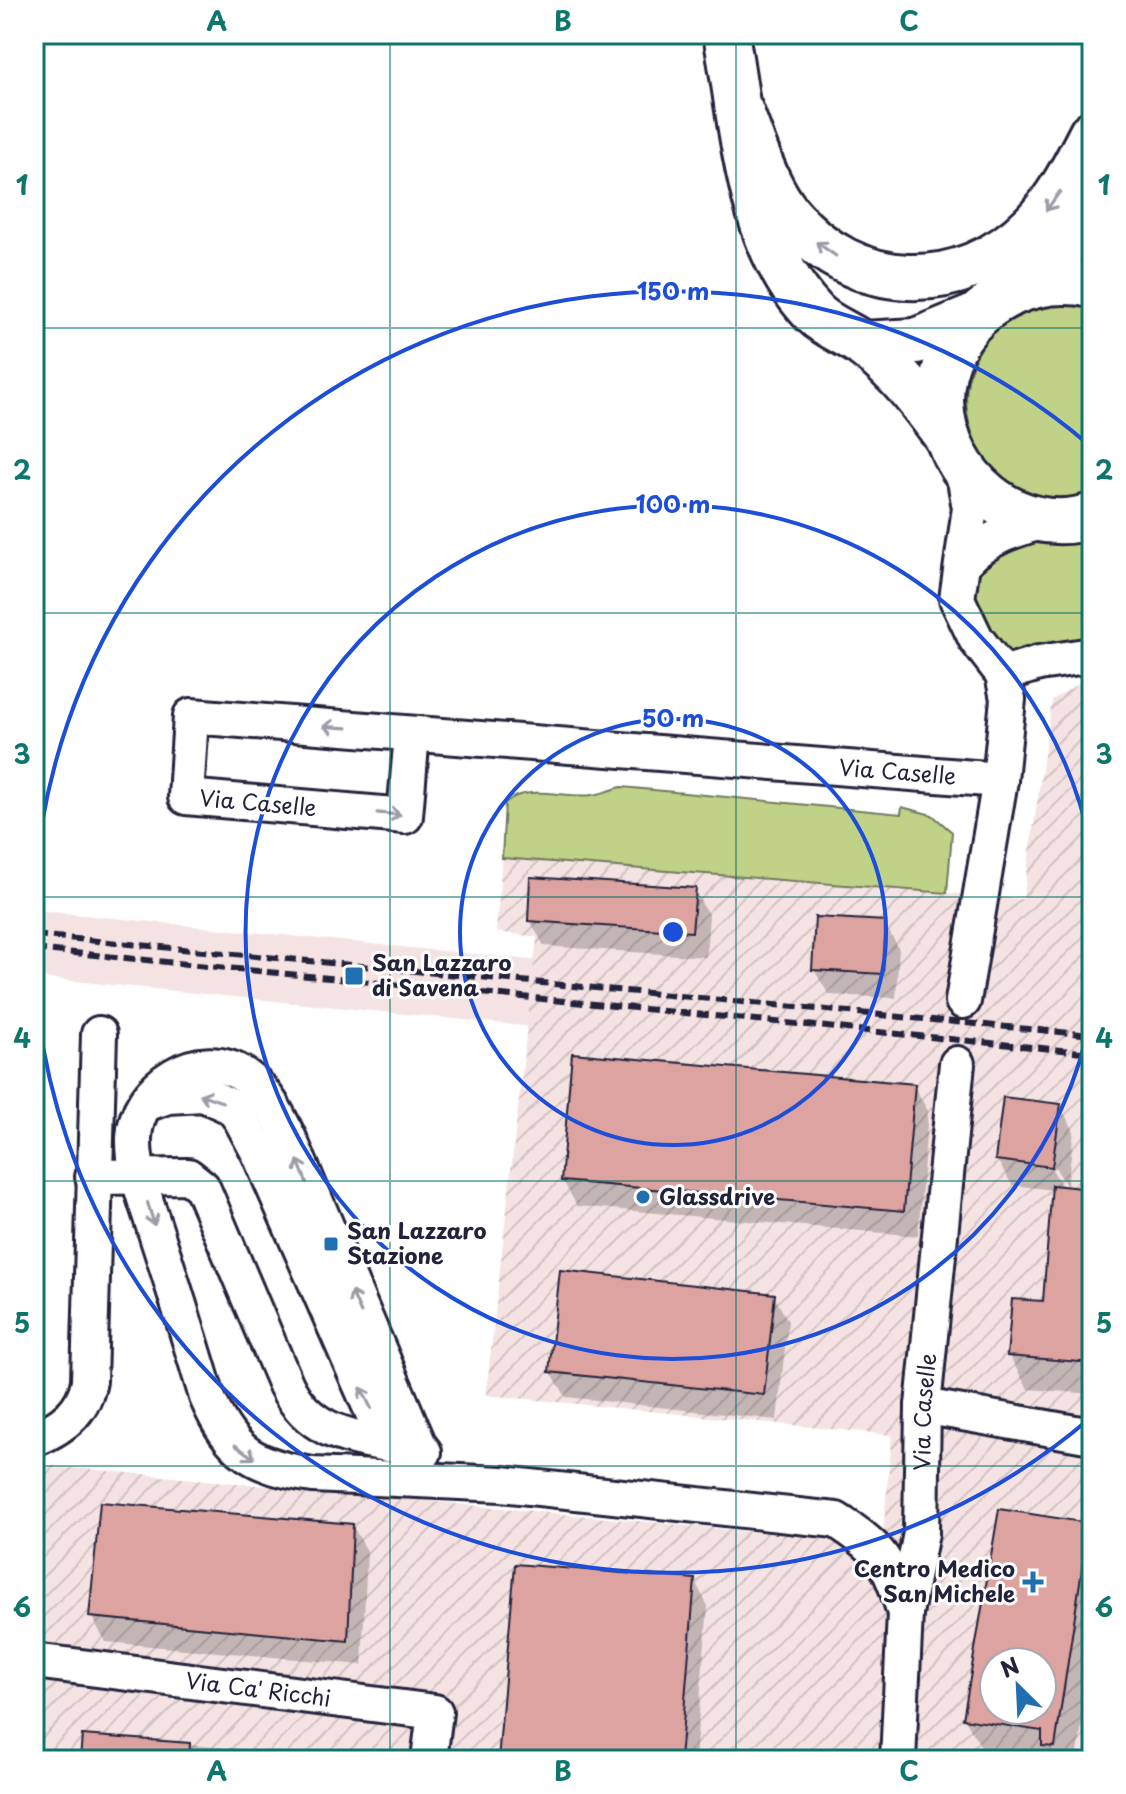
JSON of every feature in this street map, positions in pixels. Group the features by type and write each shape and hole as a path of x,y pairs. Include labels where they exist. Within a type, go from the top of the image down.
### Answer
{"main road":[{"path":"726,34 758,209 772,254 791,286 817,317 863,344 906,380 955,453 998,504 1022,515 1048,520 1092,516"},
{"path":"740,110 787,213 809,237 856,268 875,275 908,279 966,266 995,254 1032,227 1053,203 1092,133"},
{"path":"1027,285 1062,252 1081,222 1092,193"},
{"path":"863,344 916,341 975,317 1005,295 1027,285 1068,280 1092,285"},
{"path":"955,453 941,400 950,355 975,317"}],"street":[{"path":"955,453 970,508 957,599 962,617 1003,674 1008,699 1000,780 963,1001"},
{"path":"963,563 995,537 1048,520"},
{"path":"1003,674 1039,663 1092,655"},
{"name":"Via Caselle","path":"412,734 405,816 186,797 191,716 1000,780"},
{"path":"34,1439 52,1432 85,1403 89,1381 99,1034"},
{"name":"Via Caselle","path":"898,1760 905,1613 921,1533 923,1406 957,1064"},
{"path":"421,1450 290,1141 259,1088 246,1076 222,1065 191,1067 172,1076 141,1107 134,1137 139,1177 207,1397 219,1424 234,1445 265,1464 313,1475 502,1484 836,1520 868,1540 891,1568 905,1613"},
{"path":"93,1177 188,1176 202,1187 286,1385 302,1411 326,1428 421,1450 502,1484"},
{"path":"923,1406 1092,1436"},
{"name":"Via Ca' Ricchi","path":"34,1661 435,1712 429,1760"}],"shaded area":[{"path":"1092,675 1092,1760 34,1760 34,1464 882,1544 892,1435 486,1395 537,937 496,932 502,858 1023,899 1052,700"},
{"path":"34,910 789,986 924,1066 34,977"}],"green space":[{"path":"1067,303 1092,308 1092,492 1050,497 1015,486 988,463 972,432 966,397 974,362 994,331 1030,309"},
{"path":"1092,516 1092,655 1003,674 958,579 963,563"},
{"path":"622,787 901,814 902,807 932,815 952,832 947,893 502,858 505,803 514,797 535,793 582,796"}],"building":[{"path":"530,877 696,888 692,932 528,921"},
{"path":"815,917 886,921 883,974 812,970"},
{"path":"572,1053 915,1084 904,1211 561,1181"},
{"path":"1003,1097 1061,1104 1052,1167 995,1160"},
{"path":"1052,1185 1092,1189 1092,1363 1007,1356 1012,1299 1043,1301"},
{"path":"560,1270 775,1294 764,1395 549,1372"},
{"path":"100,1502 353,1524 348,1641 89,1617"},
{"name":"Centro Medico San Michele","path":"999,1509 1089,1523 1055,1747 1042,1746 1042,1731 1009,1726 1058,1726 1058,1646 978,1646 978,1721 963,1719"},
{"path":"515,1564 695,1579 680,1760 498,1760"},
{"path":"82,1735 190,1743 189,1760 80,1760"}],"railway":[{"path":"34,935 1092,1035"},
{"path":"34,949 1092,1053"}],"place":[{"name":"San Lazzaro di Savena","path":"354,976"},
{"name":"Glassdrive","path":"643,1197"},
{"name":"San Lazzaro Stazione","path":"331,1244"},
{"name":"Centro Medico San Michele","path":"1033,1582"}]}
